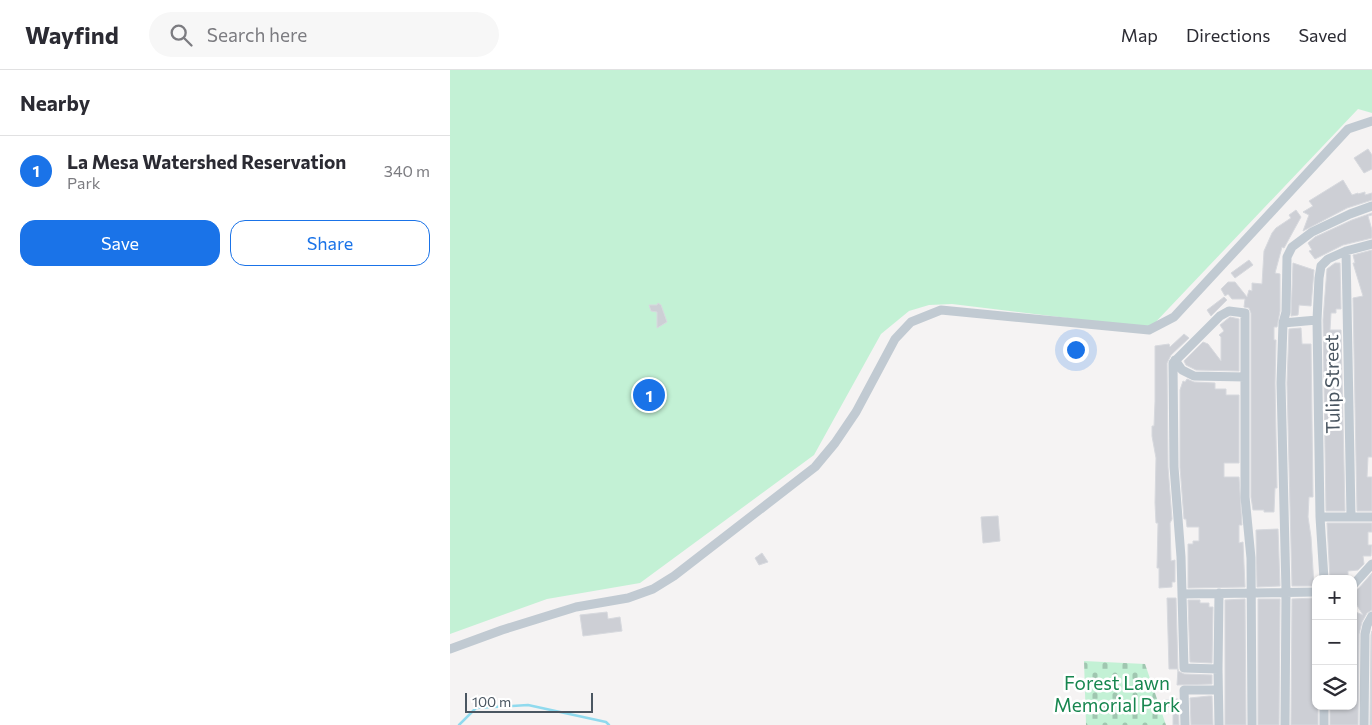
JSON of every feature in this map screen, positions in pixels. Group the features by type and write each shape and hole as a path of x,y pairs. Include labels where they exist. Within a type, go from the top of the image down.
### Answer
{"street":[{"path":"450,649 502,630 576,607 628,598 653,589 674,576 815,467 835,443 856,412 895,339 912,322 940,310 1149,330 1174,317 1348,129 1372,121"},
{"path":"1285,725 1286,591 1281,383 1283,323 1286,312 1287,257 1292,247 1312,232 1372,206"},
{"path":"1324,575 1320,517 1317,320 1319,278 1321,266 1328,259 1346,251 1372,244"},
{"name":"Tulip Street","path":"1346,251 1351,516"},
{"path":"1218,669 1184,668 1181,557 1174,451 1175,404 1173,371 1175,360 1220,316 1229,311 1244,313 1245,498 1251,558 1252,725"},
{"path":"1283,323 1317,320"},
{"path":"1175,360 1182,370 1194,376 1245,377"},
{"path":"1320,517 1372,517"},
{"path":"1357,581 1372,564"},
{"path":"1182,594 1312,592"},
{"path":"1219,593 1219,725"},
{"path":"1364,725 1365,634 1372,616"},
{"path":"1185,725 1184,690 1218,690"},
{"path":"1324,710 1324,725"}],"green space":[{"path":"450,70 1372,70 1372,113 1358,109 1150,328 952,304 929,305 909,311 881,334 814,455 640,583 547,599 450,634"},
{"name":"Forest Lawn Memorial Park","path":"1084,661 1145,664 1166,725 1086,725"}],"building":[{"path":"1368,149 1372,155 1372,169 1364,173 1354,158"},
{"path":"1343,180 1352,195 1365,192 1365,195 1372,193 1372,200 1347,208 1303,231 1309,215 1303,212 1313,206 1309,201"},
{"path":"1296,210 1301,217 1284,248 1282,247 1275,273 1280,274 1280,311 1277,327 1274,327 1274,340 1276,340 1277,488 1275,488 1274,512 1264,512 1264,510 1253,510 1251,497 1251,313 1249,308 1244,307 1245,299 1232,299 1228,294 1225,296 1221,289 1228,282 1235,282 1247,297 1249,290 1252,291 1252,283 1262,284 1264,251 1272,233 1291,218 1289,215"},
{"path":"1372,213 1372,215 1368,216 1372,238 1343,245 1315,259 1309,251 1312,250 1308,243 1315,237"},
{"path":"1372,250 1372,457 1368,457 1367,477 1372,477 1372,511 1357,511 1353,298 1363,296 1353,263 1355,263 1353,255"},
{"path":"1249,260 1253,265 1235,278 1231,273"},
{"path":"1293,263 1314,270 1311,306 1299,305 1298,315 1291,316"},
{"path":"1335,263 1340,263 1341,309 1336,309 1336,313 1331,313 1330,330 1341,330 1345,511 1326,511 1323,320 1327,269"},
{"path":"1224,297 1227,300 1211,316 1207,310"},
{"path":"658,303 661,305 667,322 657,328 657,312 651,311 649,305 657,305"},
{"path":"1230,317 1239,319 1239,371 1196,370 1186,365 1184,361 1203,342 1208,344 1221,361 1221,337 1219,335 1224,331 1220,325"},
{"path":"1301,328 1302,344 1311,344 1313,497 1309,497 1308,517 1313,575 1312,586 1292,586 1287,383 1289,329"},
{"path":"1184,334 1189,338 1171,355 1167,363 1168,467 1172,519 1170,523 1171,561 1175,560 1175,582 1172,582 1172,587 1159,588 1159,568 1157,568 1158,523 1156,523 1155,503 1156,458 1152,436 1155,402 1155,346 1169,344 1170,347"},
{"path":"1187,379 1194,382 1215,383 1215,389 1226,389 1226,395 1239,395 1239,463 1224,463 1224,477 1239,477 1242,525 1239,525 1239,543 1243,542 1245,587 1188,588 1188,544 1193,544 1193,541 1199,541 1199,527 1187,527 1186,519 1184,519 1180,467 1180,390 1183,381 1185,382"},
{"path":"998,516 1000,541 983,543 981,517"},
{"path":"1327,523 1372,523 1372,532 1368,532 1368,545 1372,545 1371,556 1363,556 1364,564 1358,570 1348,571 1348,575 1330,575"},
{"path":"1278,529 1280,586 1257,587 1256,530"},
{"path":"762,553 768,562 759,565 755,558"},
{"path":"1372,573 1372,610 1367,613 1362,622 1359,634 1358,725 1330,725 1330,710 1357,710 1357,613 1363,615 1357,605 1358,589"},
{"path":"1167,598 1176,598 1178,669 1169,669"},
{"path":"1312,598 1312,710 1318,710 1318,725 1291,725 1292,599"},
{"path":"1245,599 1246,725 1225,725 1225,600"},
{"path":"1258,599 1280,599 1279,725 1258,725"},
{"path":"1188,600 1200,600 1200,603 1209,603 1209,607 1213,607 1212,663 1190,662"},
{"path":"607,612 608,619 620,617 622,631 583,636 580,615"},
{"path":"1372,631 1372,725 1370,725 1371,635"},
{"path":"1178,670 1184,674 1212,675 1212,684 1177,685"},
{"path":"1212,696 1213,725 1191,725 1190,698"},
{"path":"1178,699 1179,725 1173,725 1173,706 1166,707 1165,700"}],"waterway":[{"path":"459,725 476,708 528,705 606,722 609,725"}],"place":[{"name":"La Mesa Watershed Reservation","path":"649,395"}]}
